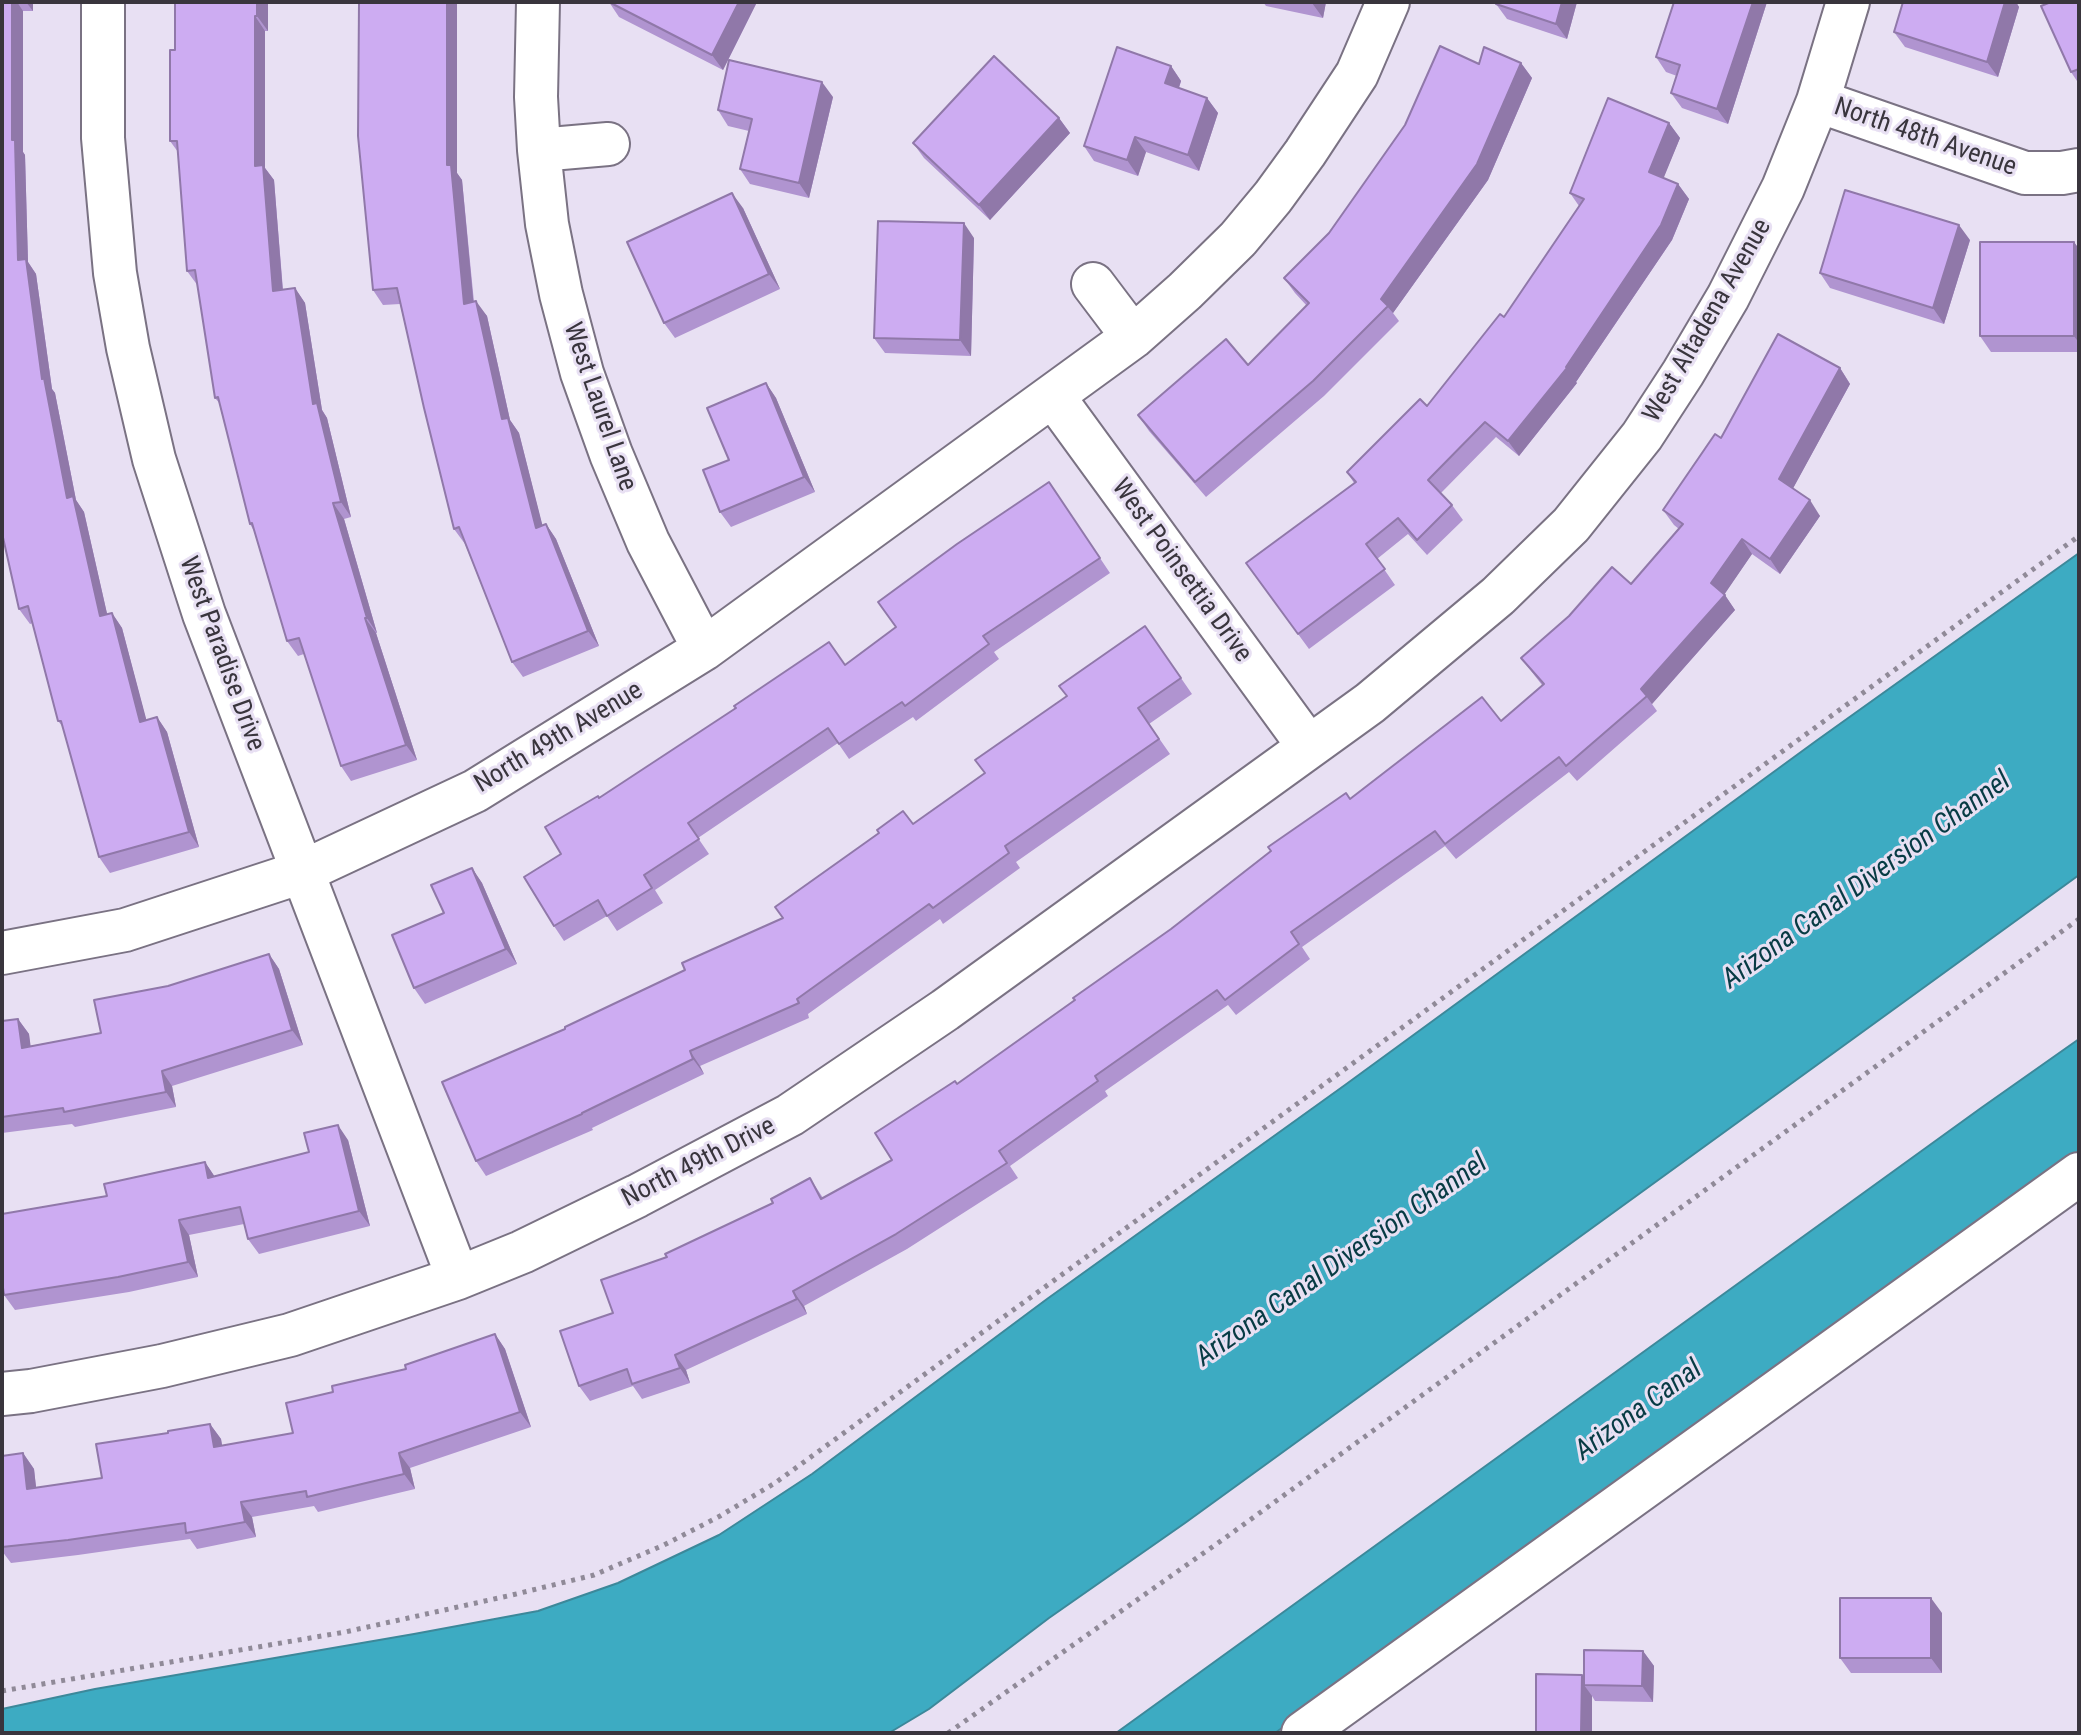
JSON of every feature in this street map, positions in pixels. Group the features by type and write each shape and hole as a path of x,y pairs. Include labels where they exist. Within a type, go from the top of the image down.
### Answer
{"street":[{"name":"West Paradise Drive","path":"103,2 103,138 115,273 128,348 154,459 204,614 458,1278"},
{"name":"West Laurel Lane","path":"538,2 536,97 539,150 547,224 561,294 582,373 611,454 648,542 704,649"},
{"name":"North 49th Avenue","path":"2,953 125,930 302,872 475,791 704,649 1133,337 1185,291 1238,239 1273,197 1357,74 1388,2"},
{"name":"West Altadena Avenue","path":"1309,747 1370,703 1498,596 1571,525 1642,436 1728,297 1783,188 1818,101 1848,2"},
{"name":"North 48th Avenue","path":"1818,101 2025,173 2079,170"},
{"path":"539,150 608,144"},
{"path":"1093,284 1133,337"},
{"name":"West Poinsettia Drive","path":"1053,396 1309,747"},
{"name":"North 49th Drive","path":"2,1394 162,1366 290,1335 458,1278 573,1227 790,1115 945,1010 1309,747"},
{"path":"1303,1733 2079,1174"}],"path":[{"path":"2,1691 345,1632 512,1595 594,1575 664,1545 720,1516 775,1483 2079,536"},
{"path":"948,1733 1225,1538 2079,919"}],"water":[{"name":"Arizona Canal Diversion Channel","path":"2079,553 2079,875 1185,1523 1049,1618 929,1709 889,1733 2,1733 2,1709 95,1689 538,1611 618,1583 719,1535 812,1474 1047,1299"},
{"name":"Arizona Canal","path":"2079,1039 2079,1151 1552,1534 1275,1733 1116,1733 1981,1108"}],"building":[{"path":"2,2 12,2 12,140 15,140 18,260 26,259 42,379 67,498 73,496 100,616 112,613 140,722 157,717 189,832 99,857 61,721 58,721 28,606 19,609 2,533"},
{"path":"175,2 257,2 255,166 263,165 273,291 295,288 313,404 317,403 341,502 333,503 365,618 406,745 341,766 299,638 287,641 250,524 218,397 215,398 195,270 187,271 177,141 170,141 170,50 175,50"},
{"path":"359,2 447,2 447,165 451,165 464,304 476,301 502,419 508,418 536,528 546,524 588,631 512,662 459,527 454,529 397,288 373,290 358,136"},
{"path":"609,2 739,2 712,55"},
{"path":"1497,2 1562,2 1556,24"},
{"path":"1674,2 1753,2 1717,109 1671,93 1680,65 1656,57"},
{"path":"1903,2 2005,2 1987,62 1894,32"},
{"path":"2051,2 2079,2 2079,69 2071,72 2041,6"},
{"path":"1440,46 1479,64 1484,47 1521,63 1477,164 1381,299 1388,306 1313,381 1195,482 1138,415 1226,339 1248,365 1309,303 1284,278 1329,233 1405,125"},
{"path":"1117,47 1171,66 1165,83 1207,98 1188,155 1135,137 1127,160 1084,146"},
{"path":"994,56 1059,118 979,205 913,143"},
{"path":"729,60 822,82 799,183 740,169 752,119 718,110"},
{"path":"1608,98 1669,123 1649,172 1678,184 1661,225 1567,368 1508,441 1485,422 1428,480 1452,505 1417,540 1398,518 1366,544 1385,569 1298,634 1246,563 1356,482 1347,472 1420,399 1427,406 1500,314 1504,317 1584,199 1570,193"},
{"path":"1845,190 1959,225 1933,308 1820,273"},
{"path":"732,193 769,274 664,323 627,242"},
{"path":"878,221 964,223 960,340 874,338"},
{"path":"1980,242 2074,242 2074,336 1980,336"},
{"path":"1778,334 1840,368 1779,479 1810,500 1770,559 1742,539 1711,583 1725,595 1641,689 1647,696 1566,766 1559,757 1445,844 1435,831 1291,932 1299,944 1225,1000 1217,990 1095,1076 1098,1081 999,1151 1007,1163 896,1234 793,1291 797,1299 675,1355 680,1368 632,1384 627,1369 579,1386 560,1331 613,1313 601,1280 667,1257 665,1254 773,1203 771,1199 810,1178 821,1199 892,1160 875,1133 955,1081 957,1084 1075,1000 1073,998 1171,929 1271,851 1268,847 1346,793 1350,799 1482,697 1501,721 1544,684 1521,658 1569,616 1612,567 1631,584 1683,524 1663,510 1715,434 1721,438"},
{"path":"766,383 804,477 720,512 703,470 729,460 707,408"},
{"path":"1049,482 1100,558 983,636 989,644 905,706 902,702 839,744 828,728 688,823 699,839 644,875 652,888 607,916 598,900 554,926 524,877 561,854 545,827 599,798 736,708 734,706 829,642 845,665 896,627 878,602"},
{"path":"1145,626 1181,678 1138,708 1159,739 1005,846 1009,853 933,908 929,904 797,999 799,1003 690,1051 693,1059 582,1114 476,1161 442,1082 565,1029 685,970 682,963 783,918 775,907 879,833 877,830 903,811 913,824 985,773 975,760 1067,696 1059,686"},
{"path":"472,868 506,949 414,988 392,935 444,913 431,885"},
{"path":"269,954 292,1030 162,1071 166,1092 64,1112 63,1108 2,1117 2,1021 18,1019 22,1048 101,1033 94,1000 168,986"},
{"path":"338,1125 359,1211 248,1239 240,1207 179,1220 188,1262 118,1277 4,1295 2,1214 107,1196 104,1184 205,1162 208,1178 309,1152 304,1133"},
{"path":"495,1334 520,1412 399,1453 404,1474 307,1497 306,1491 241,1502 245,1522 186,1533 185,1523 2,1547 2,1456 23,1453 27,1489 102,1478 96,1444 210,1424 214,1447 293,1433 286,1403 333,1392 332,1386 406,1369 405,1365"},
{"path":"1840,1598 1931,1598 1931,1658 1840,1658"},
{"path":"1584,1650 1643,1651 1642,1686 1584,1685"},
{"path":"1536,1674 1582,1675 1581,1733 1536,1733"}]}
